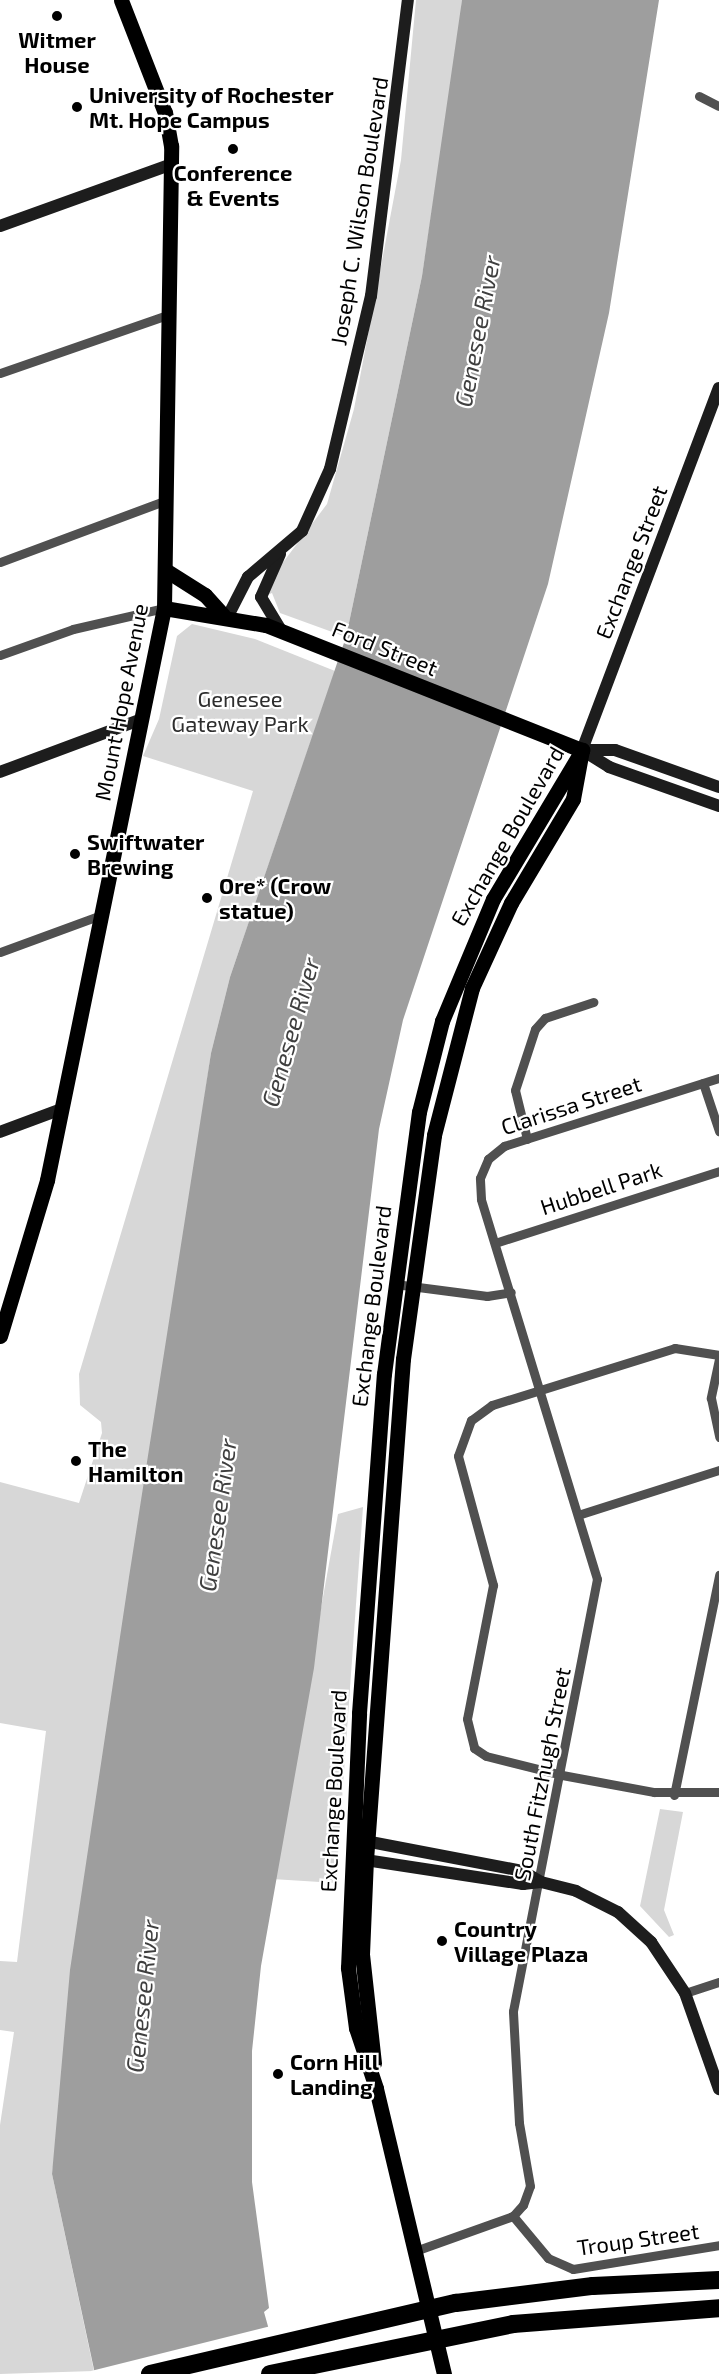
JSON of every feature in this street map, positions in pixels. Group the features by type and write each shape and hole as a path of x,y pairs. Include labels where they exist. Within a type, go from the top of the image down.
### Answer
{"highway":[{"path":"150,2374 374,2318 509,2295 719,2280"},
{"path":"270,2374 513,2324 719,2308"},
{"path":"609,2315 719,2319"}],"main road":[{"name":"Mount Hope Avenue","path":"1,1328 42,1199 164,608 167,571 172,164 165,113 121,0"},
{"path":"167,571 205,595 226,616"},
{"name":"Ford Street","path":"164,608 226,616 287,633 582,750"},
{"name":"Exchange Boulevard","path":"360,1840 413,1286 441,1097 460,1024 503,920 553,837 579,785 582,750"},
{"name":"Exchange Boulevard","path":"444,2374 351,1990 381,1412 395,1284 419,1112 448,1003 493,899 582,750"}],"street":[{"name":"Joseph C. Wilson Boulevard","path":"226,616 248,577 280,554 302,531 323,492 371,297 408,0"},
{"path":"699,96 719,106"},
{"path":"0,226 172,164"},
{"path":"0,373 170,314"},
{"name":"Exchange Street","path":"582,750 719,388"},
{"path":"0,562 167,500"},
{"name":"Joseph C. Wilson Boulevard","path":"280,554 261,597 287,633"},
{"path":"0,655 73,629 164,608"},
{"path":"0,772 142,719"},
{"name":"Ford Street","path":"582,750 604,765 719,806"},
{"name":"Ford Street","path":"582,750 615,750 719,788"},
{"path":"0,952 101,915"},
{"path":"527,1139 515,1090 537,1026 593,1002"},
{"name":"Clarissa Street","path":"495,1243 479,1192 482,1171 499,1149 719,1078"},
{"path":"703,1083 719,1131"},
{"path":"0,1132 62,1109"},
{"name":"Hubbell Park","path":"495,1243 719,1171"},
{"name":"South Fitzhugh Street","path":"495,1243 581,1514 595,1565 596,1592 541,1882 513,2011 519,2123 530,2186 523,2205 513,2216"},
{"path":"395,1284 487,1296 511,1292"},
{"path":"719,1437 711,1398 719,1357 675,1348 481,1410 459,1444 459,1467 493,1585 467,1726 474,1748 486,1756 562,1775 674,1795 719,1792"},
{"path":"581,1514 719,1470"},
{"path":"674,1795 719,1575"},
{"path":"709,1626 719,1622"},
{"path":"360,1840 522,1871 541,1882 584,1894 632,1922 685,1993 719,2089"},
{"path":"359,1859 523,1884 541,1882"},
{"path":"685,1993 719,1982"},
{"path":"415,2251 513,2216"},
{"name":"Troup Street","path":"513,2216 548,2258 573,2269 719,2245"}],"green space":[{"path":"416,0 462,0 460,28 422,276 346,637 280,613 272,593 265,596 278,569 327,504 354,409 401,160"},
{"name":"Genesee Gateway Park","path":"192,624 255,639 335,671 230,977 211,1053 188,1211 52,2174 94,2371 0,2374 0,2125 14,2032 0,2030 0,1961 17,1962 46,1731 0,1723 0,1482 79,1503 102,1433 101,1422 80,1405 79,1374 253,791 143,756 159,719 177,636"},
{"path":"363,1507 336,1883 272,1879 338,1514"},
{"path":"660,1809 683,1812 664,1910 674,1935 669,1937 640,1906"}],"water":[{"name":"Genesee River","path":"462,0 659,0 609,313 548,584 403,1020 379,1129 314,1668 261,1966 252,2051 252,2182 269,2308 264,2312 280,2369 95,2374 52,2174 70,1970 129,1577 211,1053 230,977 346,637 422,276"}],"pier":[{"path":"271,2326 283,2374 91,2374 91,2371"}],"place":[{"name":"Witmer House","path":"57,16"},
{"name":"University of Rochester Mt. Hope Campus","path":"77,107"},
{"name":"Conference & Events","path":"233,149"},
{"name":"Swiftwater Brewing","path":"75,854"},
{"name":"Ore* (Crow statue)","path":"207,898"},
{"name":"The Hamilton","path":"76,1461"},
{"name":"Country Village Plaza","path":"442,1941"},
{"name":"Corn Hill Landing","path":"278,2074"}]}
